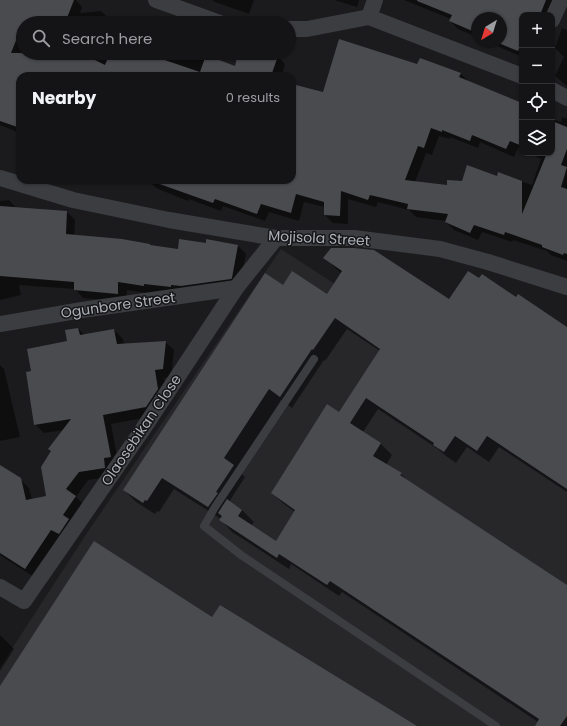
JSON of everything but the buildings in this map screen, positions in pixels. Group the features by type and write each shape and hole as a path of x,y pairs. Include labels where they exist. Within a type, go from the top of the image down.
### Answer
{"street":[{"path":"156,0 201,16"},
{"path":"369,17 375,0"},
{"path":"555,13 561,0"},
{"path":"296,29 306,29 369,17 519,75"},
{"path":"555,92 567,98"},
{"name":"Mojisola Street","path":"0,178 16,183"},
{"name":"Mojisola Street","path":"20,184 73,200 169,220 276,238 354,238 440,249 567,286"},
{"name":"Olaosebikan Close","path":"0,587 24,601 141,432 236,288 276,238"},
{"name":"Ogunbore Street","path":"0,324 82,310 236,288"}],"lane":[{"path":"314,359 215,507 204,526 241,555 496,726"}],"shaded area":[{"path":"281,249 567,435 567,726 0,726 0,667 89,530"}]}
